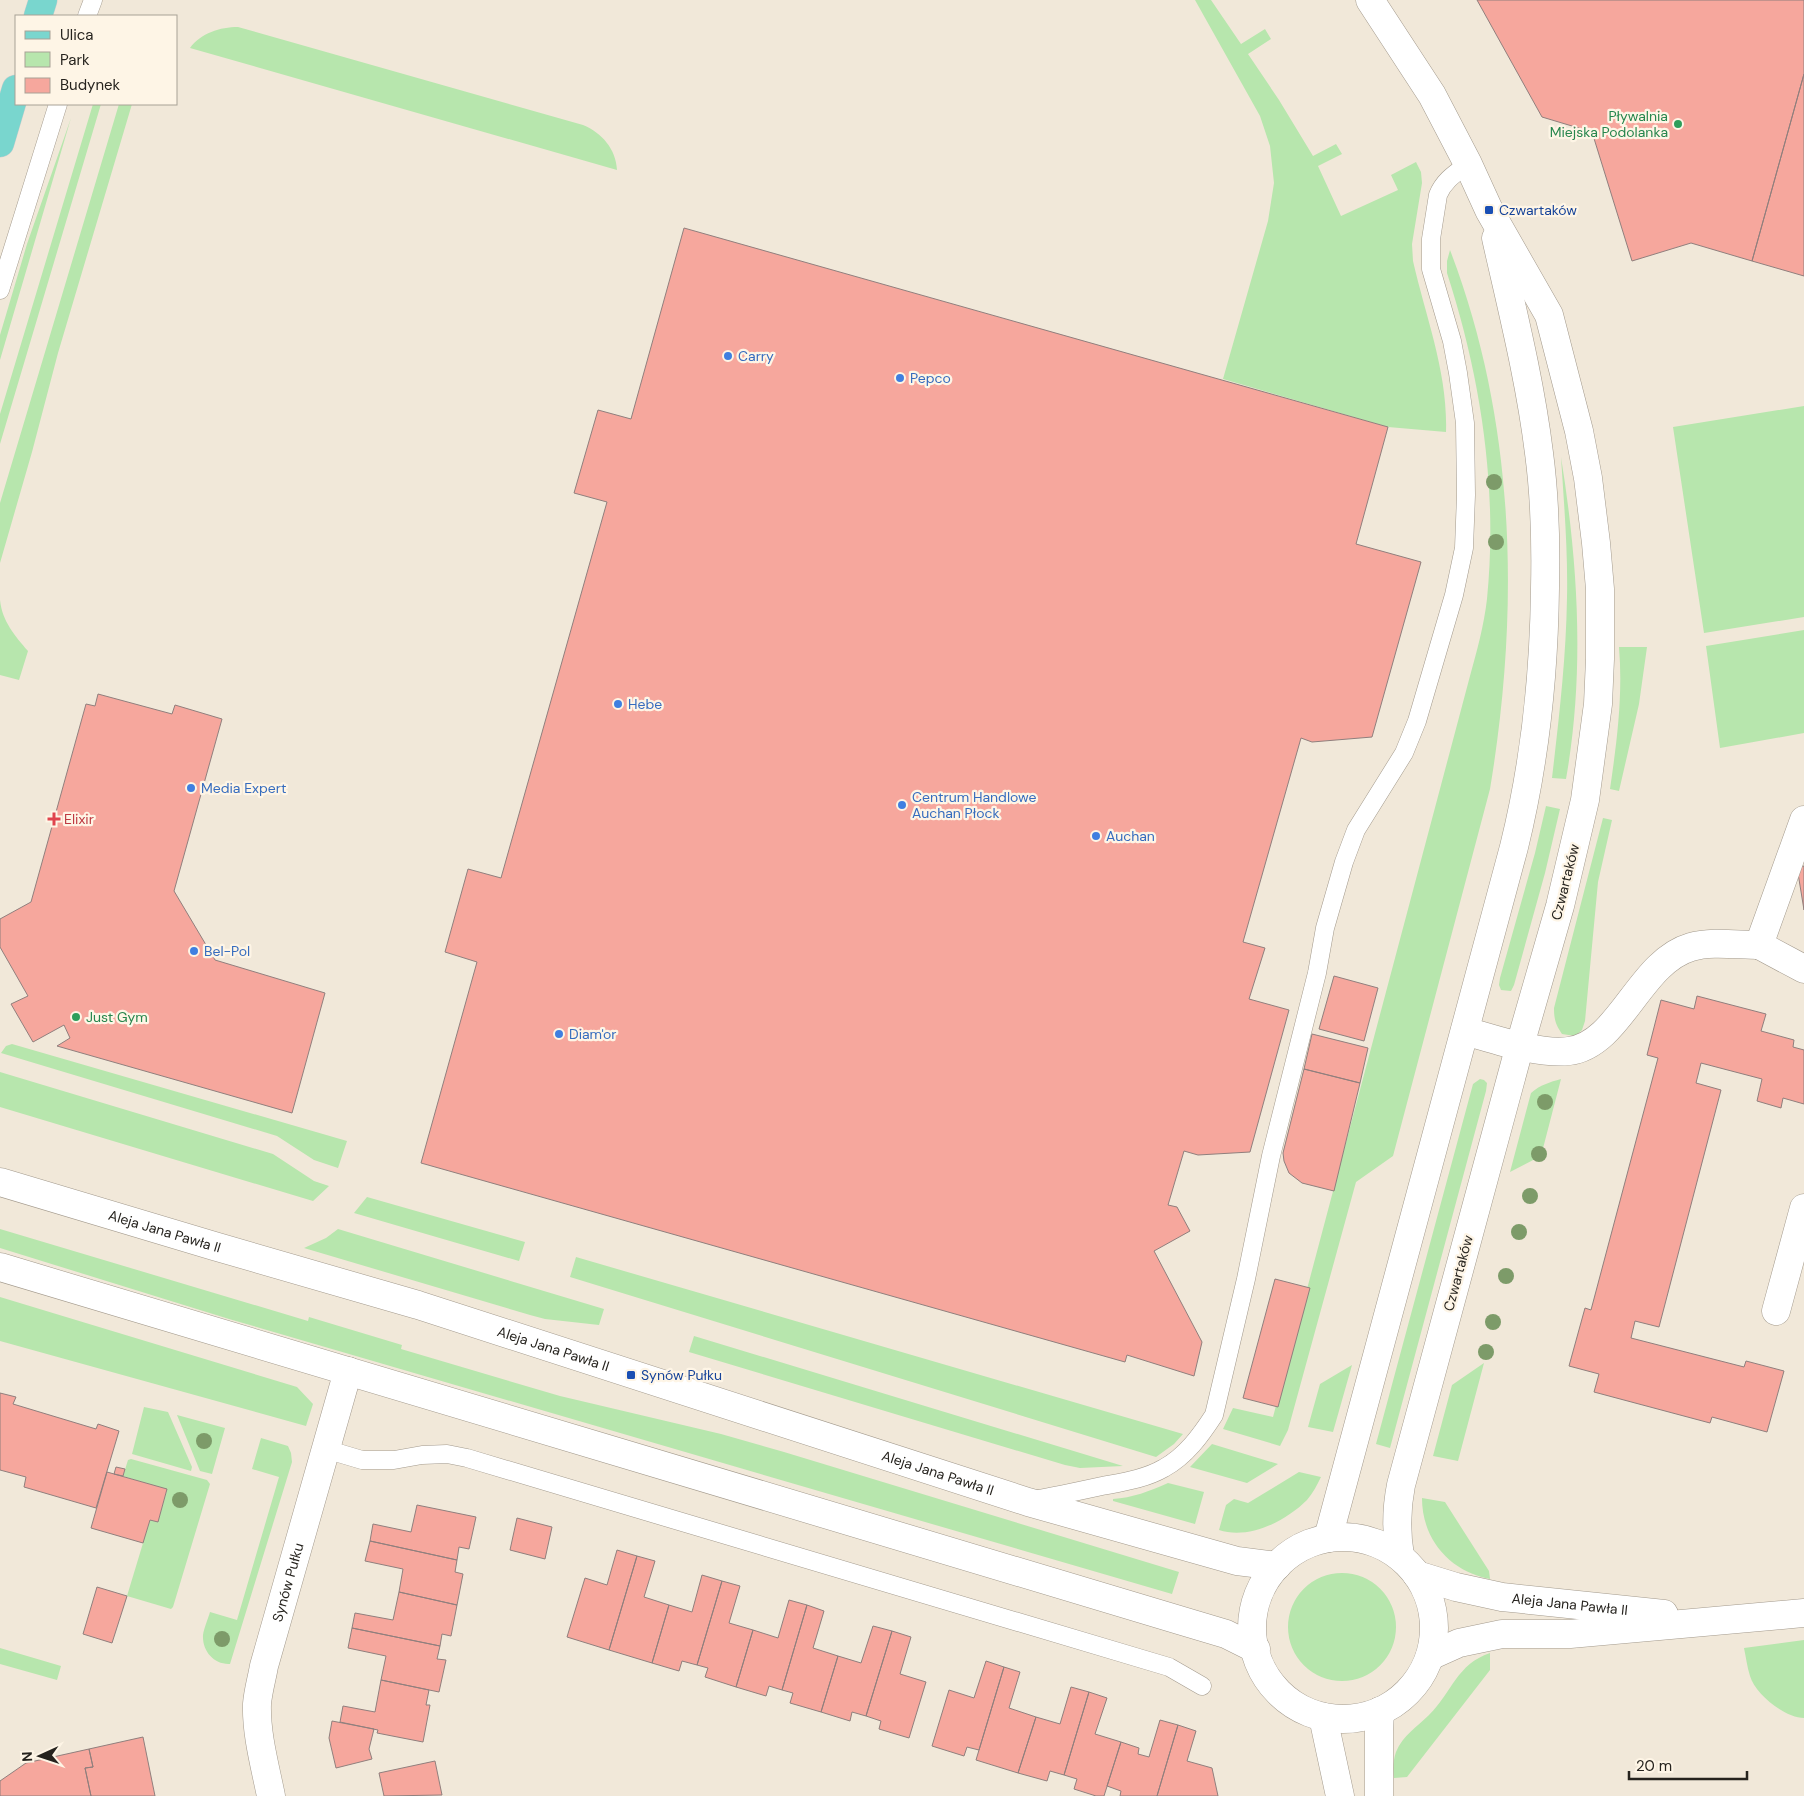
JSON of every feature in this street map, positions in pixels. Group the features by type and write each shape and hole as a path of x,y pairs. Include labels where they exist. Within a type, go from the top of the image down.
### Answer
{"main road":[{"path":"38,15 43,0"},
{"path":"0,143 15,92"}],"street":[{"name":"Czwartaków","path":"1370,0 1432,95 1468,164 1489,210 1549,315 1576,421 1588,478 1600,589 1598,704 1585,800 1560,906 1520,1045 1400,1485 1396,1522 1408,1566 1430,1601 1434,1620 1430,1656"},
{"name":"Czwartaków","path":"1328,1538 1514,847 1534,746 1542,676 1545,610 1544,498 1539,452 1519,340 1489,210"},
{"path":"1759,945 1804,820"},
{"path":"1465,1031 1557,1052 1585,1047 1603,1034 1654,973 1683,950 1701,946 1759,945 1804,969"},
{"name":"Aleja Jana Pawła II","path":"0,1182 418,1305 1028,1502 1238,1561 1277,1566"},
{"path":"1776,1311 1804,1208"},
{"path":"0,1267 1226,1634 1256,1649"},
{"name":"Synów Pułku","path":"272,1796 260,1738 257,1704 264,1666 348,1371"},
{"name":"Aleja Jana Pawła II","path":"1725,1621 1502,1598 1456,1588 1408,1566 1384,1546 1351,1537 1328,1538 1317,1541 1294,1552 1277,1566 1266,1581 1255,1607 1253,1635 1262,1668 1271,1683 1283,1696 1298,1708 1323,1717 1340,1720 1357,1718 1380,1711 1397,1701 1414,1685 1430,1656 1459,1643 1502,1634 1570,1634 1725,1621 1804,1613"},
{"path":"1379,1796 1380,1711"},
{"path":"1323,1717 1340,1796"}],"lane":[{"path":"87,15 93,0"},
{"path":"0,290 58,105"},
{"path":"1028,1502 1131,1480 1166,1467 1191,1446 1214,1414 1246,1278 1271,1156 1316,973 1325,928 1344,862 1356,830 1404,752 1417,720 1454,595 1464,548 1466,495 1464,422 1452,341 1431,269 1430,253 1440,189 1451,177 1468,164"},
{"path":"325,1449 362,1460 394,1460 422,1455 447,1454 467,1458 1169,1667 1202,1686"}],"green space":[{"path":"1195,0 1211,0 1241,44 1265,29 1271,39 1248,54 1313,156 1336,144 1342,154 1318,166 1341,216 1398,190 1391,175 1416,162 1421,172 1422,183 1412,244 1413,261 1440,367 1444,388 1446,432 1388,427 1223,379 1268,221 1274,183 1270,146 1260,116"},
{"path":"238,27 583,125 596,132 607,143 614,155 617,170 190,48 200,38 211,32 224,28"},
{"path":"93,105 101,105 0,444 0,414"},
{"path":"119,105 132,105 58,353 0,563 0,503"},
{"path":"71,118 0,360 0,335 27,244"},
{"path":"1450,250 1472,315 1488,381 1500,449 1506,516 1508,585 1506,653 1500,721 1490,789 1393,1156 1356,1182 1288,1430 1280,1446 1223,1429 1233,1408 1273,1417 1475,657 1486,609 1490,557 1490,516 1484,434 1469,353 1447,273 1447,261"},
{"path":"1804,406 1804,617 1704,633 1673,427"},
{"path":"1561,457 1572,537 1577,618 1576,698 1566,779 1552,778 1564,666 1567,598"},
{"path":"0,600 6,621 28,651 19,680 0,675"},
{"path":"1804,630 1804,733 1720,748 1706,646"},
{"path":"1619,647 1647,647 1639,704 1619,791 1610,789 1620,700"},
{"path":"1546,806 1560,809 1545,873 1514,985 1511,991 1501,990 1499,985 1500,978 1535,853"},
{"path":"1603,818 1612,820 1598,882 1585,1021 1582,1030 1575,1036 1562,1034 1554,1016 1554,1008"},
{"path":"12,1044 347,1141 338,1168 314,1160 277,1136 1,1053 6,1046"},
{"path":"0,1072 273,1154 314,1181 329,1186 313,1201 0,1107"},
{"path":"1480,1079 1487,1083 1486,1091 1390,1448 1376,1444 1473,1084"},
{"path":"1561,1079 1541,1156 1510,1172 1531,1093 1542,1086"},
{"path":"367,1197 525,1242 519,1261 354,1213"},
{"path":"0,1229 308,1321 309,1317 402,1345 401,1349 560,1396 721,1434 784,1452 1179,1572 1172,1594 229,1319 0,1248"},
{"path":"338,1229 604,1309 599,1325 545,1319 304,1248 326,1238"},
{"path":"576,1257 1183,1434 1174,1444 1156,1457 570,1277"},
{"path":"0,1297 297,1387 313,1404 306,1426 0,1341"},
{"path":"694,1336 1123,1466 1080,1468 1065,1465 689,1352"},
{"path":"1484,1363 1458,1461 1433,1456 1452,1385"},
{"path":"1352,1365 1333,1432 1308,1427 1320,1384"},
{"path":"144,1407 168,1412 192,1467 191,1471 132,1454"},
{"path":"177,1415 225,1428 212,1474 200,1471"},
{"path":"261,1438 288,1446 292,1462 230,1664 224,1664 210,1656 203,1641 203,1635 210,1612 237,1620 279,1477 252,1469"},
{"path":"1212,1444 1278,1464 1247,1483 1190,1467"},
{"path":"131,1459 207,1480 210,1484 171,1609 127,1596 150,1520 158,1522 167,1490 123,1476 128,1460"},
{"path":"1299,1472 1321,1477 1307,1500 1289,1515 1266,1527 1254,1530 1231,1532 1219,1530 1226,1505 1234,1499 1248,1503"},
{"path":"1168,1483 1204,1492 1195,1524 1113,1501 1113,1499 1141,1494"},
{"path":"1422,1498 1445,1502 1489,1571 1490,1579 1462,1569 1450,1561 1441,1551 1427,1527 1423,1513"},
{"path":"1342,1573 1362,1578 1380,1589 1391,1607 1396,1627 1391,1647 1380,1665 1362,1676 1342,1681 1322,1676 1304,1665 1293,1647 1288,1627 1293,1607 1304,1589 1322,1578"},
{"path":"1804,1640 1804,1718 1788,1714 1772,1704 1758,1690 1750,1676 1744,1648"},
{"path":"0,1648 61,1666 57,1680 0,1664"},
{"path":"1490,1653 1490,1670 1407,1777 1394,1778 1394,1758 1402,1741 1437,1706 1462,1671 1479,1658"}],"building":[{"name":"Pływalnia Miejska Podolanka","path":"1477,0 1804,0 1804,74 1752,261 1691,243 1632,261 1592,132 1542,117"},
{"path":"1804,74 1804,276 1752,261"},
{"name":"Centrum Handlowe Auchan Płock","path":"684,228 1388,427 1356,544 1421,562 1372,737 1312,742 1301,738 1243,942 1265,948 1249,999 1289,1010 1250,1152 1198,1155 1184,1151 1168,1205 1177,1207 1190,1231 1154,1251 1202,1342 1194,1376 1127,1355 1125,1362 421,1163 477,962 445,952 468,869 501,878 607,502 574,493 598,410 631,419"},
{"path":"98,694 172,714 175,705 222,719 174,891 215,960 325,993 292,1113 57,1046 70,1038 64,1025 33,1042 11,1004 28,996 0,947 0,919 31,902 86,704 95,706"},
{"path":"1804,866 1804,910 1797,867"},
{"path":"1334,976 1378,988 1364,1041 1319,1029"},
{"path":"1697,996 1766,1014 1761,1031 1794,1040 1793,1047 1804,1050 1804,1104 1783,1098 1781,1108 1757,1101 1762,1079 1701,1063 1696,1083 1721,1090 1659,1327 1635,1321 1631,1338 1744,1367 1746,1361 1784,1371 1767,1432 1712,1417 1710,1423 1594,1392 1599,1374 1569,1366 1585,1308 1591,1310 1658,1058 1647,1055 1661,1000 1694,1009"},
{"path":"1312,1034 1368,1048 1360,1083 1304,1069"},
{"path":"1304,1069 1360,1083 1334,1191 1302,1183 1289,1173 1284,1161 1283,1153"},
{"path":"1275,1279 1310,1288 1278,1407 1243,1398"},
{"path":"0,1393 16,1397 13,1404 96,1429 98,1424 119,1431 96,1508 24,1487 26,1477 0,1470"},
{"path":"116,1467 125,1469 123,1476 114,1474"},
{"path":"107,1472 167,1489 158,1522 150,1520 143,1543 91,1528"},
{"path":"417,1505 476,1517 469,1549 459,1547 457,1560 370,1541 373,1524 411,1532"},
{"path":"517,1518 552,1527 545,1559 510,1550"},
{"path":"370,1541 457,1560 455,1572 463,1574 457,1605 399,1592 403,1569 365,1561"},
{"path":"617,1550 637,1556 609,1650 567,1637 585,1578 607,1585"},
{"path":"637,1556 655,1561 644,1597 669,1605 652,1663 609,1650"},
{"path":"702,1575 722,1581 697,1665 682,1661 679,1671 652,1663 669,1605 692,1612"},
{"path":"722,1581 740,1586 729,1623 753,1630 736,1687 705,1677 708,1668 697,1665"},
{"path":"97,1587 127,1596 112,1643 83,1634"},
{"path":"399,1592 457,1605 451,1636 442,1634 440,1646 352,1628 355,1613 393,1620"},
{"path":"789,1600 807,1605 782,1690 769,1686 766,1696 736,1687 753,1630 778,1638"},
{"path":"807,1605 824,1611 813,1648 838,1656 821,1712 790,1703 793,1693 782,1690"},
{"path":"873,1626 892,1631 866,1716 852,1712 850,1721 821,1712 838,1656 861,1663"},
{"path":"352,1628 440,1646 437,1659 446,1660 439,1692 381,1680 386,1656 348,1648"},
{"path":"892,1631 911,1637 900,1674 926,1682 909,1738 879,1729 881,1721 866,1716"},
{"path":"986,1661 1004,1667 979,1750 967,1747 964,1756 932,1746 949,1690 974,1698"},
{"path":"1004,1667 1020,1672 1009,1708 1036,1717 1018,1773 976,1760"},
{"path":"381,1680 429,1690 426,1705 430,1705 423,1742 377,1733 378,1730 340,1722 343,1706 375,1712"},
{"path":"1071,1687 1089,1692 1064,1775 1050,1771 1047,1781 1018,1773 1036,1717 1060,1724"},
{"path":"1089,1692 1107,1698 1095,1734 1121,1742 1104,1796 1096,1796 1074,1789 1077,1779 1064,1775"},
{"path":"1160,1720 1178,1725 1157,1796 1120,1796 1121,1791 1107,1786 1121,1742 1139,1748 1138,1754 1149,1757"},
{"path":"332,1721 374,1729 369,1749 372,1759 336,1768 329,1738"},
{"path":"1178,1725 1196,1731 1187,1761 1212,1768 1218,1796 1157,1796"},
{"path":"143,1737 155,1796 91,1796 85,1768 93,1767 89,1749"},
{"path":"89,1749 93,1767 85,1768 91,1796 0,1796 0,1781 26,1763"},
{"path":"435,1761 442,1795 384,1796 379,1773"}],"place":[{"name":"Pływalnia Miejska Podolanka","path":"1678,124"},
{"name":"Czwartaków","path":"1489,210"},
{"name":"Carry","path":"728,356"},
{"name":"Pepco","path":"900,378"},
{"name":"Hebe","path":"618,704"},
{"name":"Media Expert","path":"191,788"},
{"name":"Centrum Handlowe Auchan Płock","path":"902,805"},
{"name":"Elixir","path":"54,819"},
{"name":"Auchan","path":"1096,836"},
{"name":"Bel-Pol","path":"194,951"},
{"name":"Just Gym","path":"76,1017"},
{"name":"Diam'or","path":"559,1034"},
{"name":"Synów Pułku","path":"631,1375"}]}
